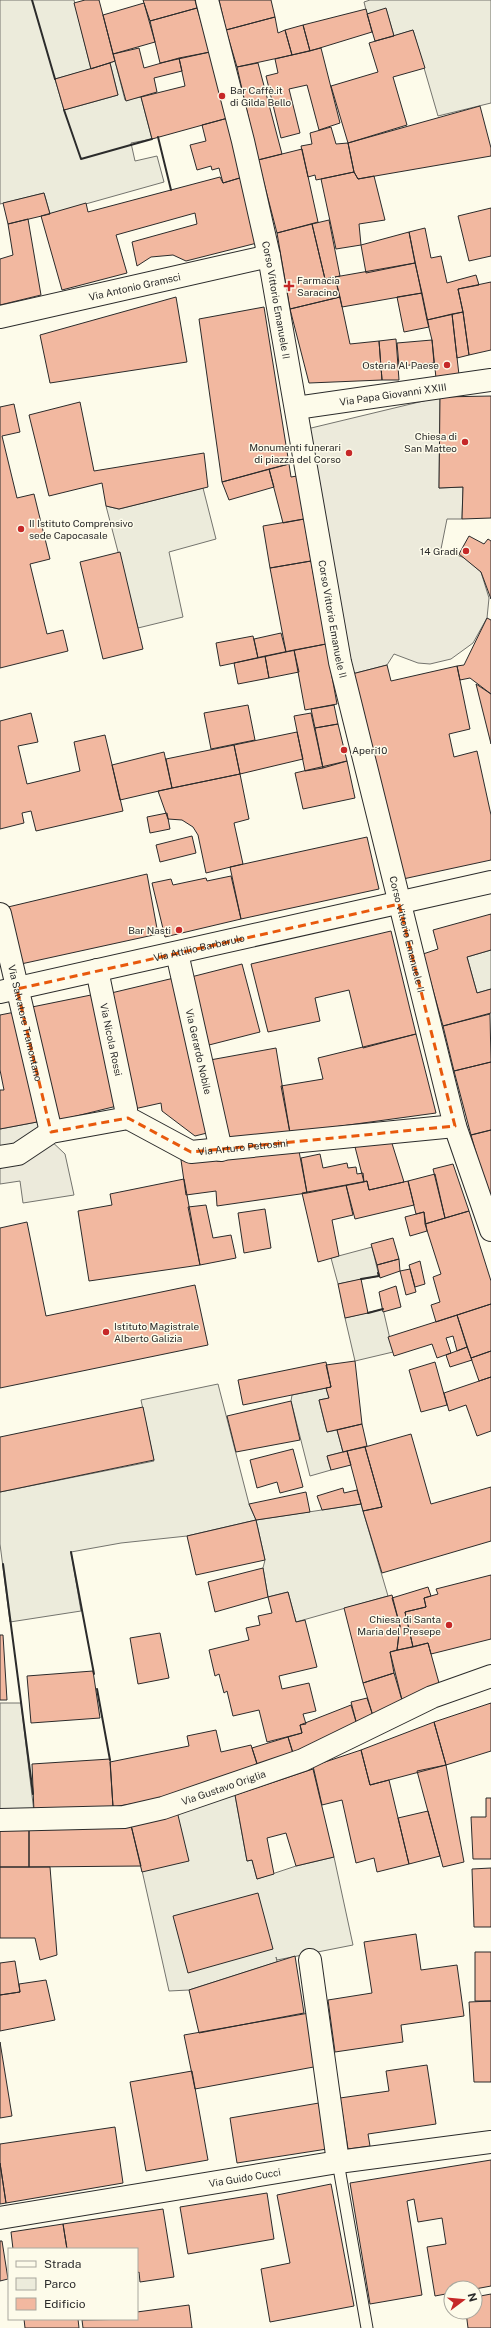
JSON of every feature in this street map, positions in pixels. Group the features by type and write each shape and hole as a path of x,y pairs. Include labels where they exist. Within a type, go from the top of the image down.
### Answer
{"street":[{"name":"Corso Vittorio Emanuele II","path":"207,0 243,141 269,256 340,662 455,1126 491,1230"},
{"name":"Via Antonio Gramsci","path":"0,317 269,256"},
{"name":"Via Papa Giovanni XXIII","path":"296,408 491,380"},
{"name":"Via Attilio Barbarulo","path":"9,990 399,904 491,882"},
{"name":"Via Salvatore Tramontano","path":"0,914 9,990 51,1132"},
{"name":"Via Gerardo Nobile","path":"177,953 222,1150"},
{"name":"Via Nicola Rossi","path":"97,970 126,1110"},
{"name":"Via Arturo Petrosini","path":"0,1157 18,1154 51,1132 128,1118 191,1152 455,1126"},
{"name":"Via Gustavo Origlia","path":"0,1820 124,1816 163,1808 303,1760 432,1697 491,1676"},
{"path":"310,1960 338,2162"},
{"name":"Via Guido Cucci","path":"0,2218 338,2162 491,2142"}],"lane":[{"path":"338,2162 367,2328"}],"highlighted area":[{"path":"399,904 455,1126 191,1152 128,1118 51,1132 17,989"}],"green space":[{"path":"0,0 74,0 91,69 55,79 64,110 118,95 110,63 115,61 125,100 141,97 152,139 131,143 135,161 157,156 164,182 50,214 44,193 0,204"},
{"path":"370,0 491,0 491,103 438,116 413,30 394,36 386,9 367,14 364,2"},
{"path":"203,488 216,539 169,552 183,617 138,628 106,506 119,509"},
{"path":"491,950 491,989 477,993 467,957"},
{"path":"372,1247 379,1276 338,1284 331,1258"},
{"path":"383,1309 393,1352 355,1361 345,1318"},
{"path":"218,1384 249,1504 256,1520 187,1536 121,1543 71,1552 81,1611 10,1622 0,1544 0,1492 154,1461 141,1400"},
{"path":"326,1388 329,1398 319,1400 327,1432 337,1430 343,1452 327,1456 331,1470 310,1476 291,1401 292,1395"},
{"path":"361,1504 388,1596 296,1622 288,1592 268,1597 263,1568 265,1560 256,1520"},
{"path":"0,1703 21,1703 34,1812 0,1812"},
{"path":"235,1795 247,1861 252,1860 257,1879 296,1866 334,1857 353,1945 277,1960 276,1957 277,1962 189,1990 169,1991 141,1866 177,1811"}],"shaded area":[{"path":"440,397 439,488 463,487 462,519 447,519 441,549 465,558 481,572 489,598 487,618 473,643 451,659 430,664 418,663 394,654 387,665 352,674 307,429"},
{"path":"37,1122 46,1136 65,1154 74,1195 23,1203 20,1181 0,1184 0,1129"}],"building":[{"path":"85,0 99,0 115,61 91,69 74,3"},
{"path":"143,0 195,0 197,8 150,21"},
{"path":"219,0 271,0 275,17 226,30"},
{"path":"144,3 155,42 113,54 103,15"},
{"path":"197,8 210,52 160,63 150,21"},
{"path":"386,8 394,36 375,41 367,14"},
{"path":"366,9 372,32 310,51 303,25"},
{"path":"275,17 278,33 285,30 292,55 237,67 226,30"},
{"path":"303,25 310,51 292,55 285,30"},
{"path":"413,30 425,68 393,77 407,125 348,143 331,86 378,72 369,43"},
{"path":"139,48 144,68 179,58 182,71 154,78 157,92 126,101 113,54"},
{"path":"321,48 340,123 319,130 307,85 289,89 300,133 281,138 266,76 278,73 275,59"},
{"path":"210,52 228,118 152,139 141,97 185,86 179,58"},
{"path":"110,63 118,95 64,110 55,79"},
{"path":"258,63 282,154 258,160 237,67"},
{"path":"480,106 491,148 491,156 358,179 354,172 348,143"},
{"path":"228,118 243,177 223,183 219,168 212,170 211,166 197,170 190,145 206,141 202,125"},
{"path":"331,127 336,144 348,143 354,172 316,180 315,175 308,177 301,146 312,144 310,133"},
{"path":"302,149 318,222 277,233 258,160"},
{"path":"354,172 358,179 374,176 385,220 359,224 361,245 336,249 321,179"},
{"path":"220,177 223,183 243,177 257,243 186,261 173,255 151,257 137,266 132,242 197,224 195,213 116,235 127,273 62,290 41,216 86,203 88,212"},
{"path":"44,193 50,214 8,224 3,203"},
{"path":"491,208 491,256 469,261 458,216"},
{"path":"28,219 41,295 0,305 0,259 13,255 8,224"},
{"path":"329,220 340,276 325,279 312,224"},
{"path":"312,224 325,279 335,277 340,297 290,309 277,233"},
{"path":"425,228 431,258 441,256 447,283 476,275 479,285 458,289 463,312 427,320 409,232"},
{"path":"409,232 415,263 366,273 361,245"},
{"path":"415,263 422,293 342,307 335,277"},
{"path":"491,282 491,350 469,355 458,289"},
{"path":"422,293 429,327 404,332 397,297"},
{"path":"176,297 187,362 50,383 40,335"},
{"path":"340,297 350,344 379,341 382,380 309,383 290,309"},
{"path":"264,307 289,464 222,482 199,319"},
{"path":"463,312 469,355 457,358 452,314"},
{"path":"452,314 459,375 436,378 432,340 427,320"},
{"path":"396,339 399,380 382,380 379,341"},
{"path":"432,340 434,363 399,366 397,343"},
{"name":"Chiesa di San Matteo","path":"491,396 491,518 462,519 463,487 439,488 440,397"},
{"path":"80,402 94,471 204,453 208,487 119,509 106,506 102,483 49,496 29,415"},
{"name":"II Istituto Comprensivo sede Capocasale","path":"14,404 20,432 2,436 17,498 34,494 50,559 30,564 47,634 63,630 68,651 0,668 0,407"},
{"path":"289,464 291,477 297,476 304,519 283,523 269,469"},
{"path":"269,469 274,487 229,500 222,482"},
{"path":"304,519 311,561 270,568 263,526"},
{"path":"469,536 484,544 488,539 491,541 491,599 481,572 459,554"},
{"path":"120,552 143,649 103,659 80,562"},
{"path":"311,561 326,644 286,652 270,568"},
{"path":"487,618 491,620 491,694 470,678 460,680 457,666 464,665"},
{"path":"281,633 286,652 258,658 254,639"},
{"path":"253,636 258,658 220,666 216,643"},
{"path":"326,644 337,704 305,710 294,650"},
{"path":"294,650 299,672 269,678 265,656"},
{"path":"265,656 269,678 238,684 234,663"},
{"path":"387,665 391,681 457,666 470,729 449,734 454,757 477,751 491,815 491,860 403,879 352,674"},
{"path":"476,684 491,694 491,744"},
{"path":"248,705 255,740 211,749 204,713"},
{"path":"334,705 338,724 315,728 311,709"},
{"path":"31,713 38,742 18,746 27,784 80,771 74,742 105,735 123,811 36,831 31,811 22,813 24,823 0,829 0,721"},
{"path":"311,713 323,768 305,771 294,716"},
{"path":"338,724 347,761 323,768 315,728"},
{"path":"297,732 303,759 240,774 234,745"},
{"path":"234,745 240,774 172,788 166,759"},
{"path":"164,752 172,788 120,800 112,765"},
{"path":"347,761 355,798 303,809 295,773"},
{"path":"240,774 249,819 234,823 243,864 206,873 198,835 193,827 182,820 168,819 158,791"},
{"path":"167,813 170,829 150,833 147,817"},
{"path":"192,836 196,853 160,862 156,845"},
{"path":"367,837 379,889 241,919 230,867"},
{"path":"147,874 158,934 21,964 8,907"},
{"path":"231,876 241,919 165,937 152,883 171,879 173,885 206,878 207,881"},
{"path":"491,914 491,950 467,957 477,993 491,989 491,1013 443,1026 423,954 438,949 433,930"},
{"path":"391,931 416,1034 363,1048 349,990 315,998 320,1021 268,1032 251,964"},
{"path":"242,964 260,1032 209,1045 191,977"},
{"path":"174,978 211,1132 195,1136 162,1111 161,1103 134,1109 107,994"},
{"path":"91,995 117,1106 56,1121 32,1007"},
{"path":"15,1012 37,1122 0,1129 0,1090 4,1090 0,1070 0,1015"},
{"path":"490,1014 491,1062 454,1071 443,1026"},
{"path":"416,1034 436,1113 290,1133 281,1086 323,1079 318,1058"},
{"path":"276,1048 290,1133 227,1139 210,1060"},
{"path":"491,1062 491,1130 471,1135 454,1071"},
{"path":"491,1130 491,1205 471,1135"},
{"path":"390,1137 404,1182 369,1190 367,1181 364,1182 354,1143"},
{"path":"298,1146 307,1193 217,1206 216,1191 186,1195 181,1160"},
{"path":"320,1154 323,1168 347,1163 348,1168 356,1167 357,1174 363,1173 364,1182 307,1193 301,1158"},
{"path":"453,1164 469,1211 445,1218 433,1169"},
{"path":"435,1174 445,1218 425,1224 424,1212 416,1214 408,1181"},
{"path":"184,1179 200,1265 89,1281 78,1211 112,1205 110,1194"},
{"path":"367,1181 369,1190 408,1181 414,1205 355,1219 346,1185"},
{"path":"346,1185 353,1215 332,1220 339,1256 318,1262 302,1193"},
{"path":"206,1205 213,1238 231,1235 236,1258 200,1265 188,1207"},
{"path":"265,1209 271,1248 244,1253 238,1213"},
{"path":"469,1211 491,1281 491,1304 436,1322 431,1305 440,1302 433,1277 441,1274 425,1224"},
{"path":"424,1212 427,1231 410,1236 405,1217"},
{"path":"27,1222 46,1316 195,1285 208,1345 0,1388 0,1228"},
{"path":"393,1238 399,1259 377,1265 371,1244"},
{"path":"399,1259 400,1271 380,1278 377,1265"},
{"path":"420,1261 425,1284 415,1287 409,1265"},
{"path":"410,1269 416,1292 406,1295 400,1271"},
{"path":"361,1279 368,1313 345,1318 338,1284"},
{"path":"396,1286 401,1307 383,1312 379,1292"},
{"path":"491,1304 491,1351 471,1358 457,1315"},
{"path":"457,1315 467,1347 457,1351 453,1336 446,1338 451,1353 437,1358 432,1344 394,1356 388,1337"},
{"path":"467,1347 472,1360 450,1367 446,1355"},
{"path":"491,1351 491,1377 479,1381 471,1358"},
{"path":"355,1361 362,1424 327,1432 319,1400 329,1398 326,1388 331,1387 326,1365"},
{"path":"326,1362 331,1387 243,1405 238,1380"},
{"path":"435,1362 447,1405 421,1412 409,1370"},
{"path":"491,1377 491,1431 477,1436 466,1405 449,1411 444,1393"},
{"path":"291,1401 300,1440 236,1452 227,1416"},
{"path":"143,1407 154,1460 0,1492 0,1437"},
{"path":"362,1424 367,1446 343,1452 337,1430"},
{"path":"411,1434 431,1504 491,1487 491,1541 382,1573 363,1511 382,1507 365,1447"},
{"path":"365,1447 382,1507 363,1511 347,1451"},
{"path":"293,1449 303,1487 280,1493 277,1482 257,1488 250,1460"},
{"path":"347,1451 351,1465 331,1470 327,1456"},
{"path":"343,1488 344,1493 357,1490 361,1504 322,1510 317,1496"},
{"path":"306,1492 310,1512 256,1520 249,1504"},
{"path":"256,1520 265,1560 196,1575 187,1536"},
{"path":"263,1568 268,1597 215,1612 208,1582"},
{"name":"Chiesa di Santa Maria del Presepe","path":"491,1575 491,1639 431,1654 428,1643 413,1647 405,1612 426,1607 424,1598 438,1594 436,1589"},
{"path":"428,1587 431,1596 424,1598 426,1607 405,1612 413,1647 397,1650 400,1626 392,1598"},
{"path":"288,1592 296,1622 305,1620 317,1667 279,1676 282,1689 309,1683 316,1711 303,1714 306,1724 300,1725 302,1733 267,1742 259,1710 233,1716 227,1691 224,1693 219,1674 215,1676 209,1650 249,1640 246,1628 260,1625 258,1616 272,1613 268,1597"},
{"path":"392,1595 400,1626 397,1650 390,1652 394,1673 363,1683 344,1608"},
{"path":"160,1633 169,1678 138,1684 130,1638"},
{"path":"0,1635 3,1635 7,1700 0,1700"},
{"path":"428,1643 439,1683 402,1700 390,1652"},
{"path":"93,1671 100,1718 31,1723 27,1676"},
{"path":"394,1673 402,1700 373,1716 363,1683"},
{"path":"367,1698 373,1716 357,1725 351,1702"},
{"path":"491,1703 491,1751 446,1765 434,1722"},
{"path":"351,1705 357,1725 294,1757 288,1737 302,1733 300,1725"},
{"path":"434,1722 446,1765 370,1785 361,1750"},
{"path":"216,1730 221,1752 251,1745 259,1770 184,1795 113,1807 110,1762 189,1746 187,1736"},
{"path":"288,1737 295,1759 259,1770 252,1748"},
{"path":"361,1750 370,1785 389,1780 409,1864 377,1872 374,1858 356,1863 342,1800 322,1805 313,1766"},
{"path":"110,1759 113,1807 34,1812 32,1764"},
{"path":"446,1765 464,1862 443,1867 417,1771"},
{"path":"313,1769 334,1857 296,1866 286,1833 267,1838 274,1874 257,1879 252,1860 247,1861 235,1795"},
{"path":"486,1798 491,1798 491,1859 473,1859 471,1817 486,1817"},
{"path":"177,1811 189,1861 142,1872 130,1821"},
{"path":"428,1811 440,1856 409,1864 398,1818"},
{"path":"130,1821 141,1866 29,1867 29,1827"},
{"path":"0,1827 29,1827 29,1867 0,1867"},
{"path":"0,1867 50,1867 57,1955 40,1960 35,1938 0,1938"},
{"path":"491,1868 491,1927 474,1927 472,1869"},
{"path":"258,1893 273,1949 188,1973 173,1916"},
{"path":"416,1934 421,1970 457,1965 464,2016 401,2025 403,2042 335,2052 328,2000 372,1993 364,1942"},
{"path":"475,1952 491,1952 491,2001 475,2001"},
{"path":"295,1956 304,2013 199,2033 189,1990"},
{"path":"15,1961 20,1992 0,1995 0,1963"},
{"path":"46,1980 55,2020 0,2031 0,1995 20,1992 19,1984"},
{"path":"491,2001 491,2082 474,2082 469,2002"},
{"path":"309,2013 319,2066 195,2089 184,2035"},
{"path":"0,2042 12,2116 0,2118"},
{"path":"427,2065 436,2124 368,2134 370,2146 348,2149 340,2098 389,2091 386,2071"},
{"path":"192,2071 208,2160 146,2171 130,2082"},
{"path":"319,2103 327,2149 237,2163 230,2118"},
{"path":"115,2127 123,2183 6,2203 0,2163 0,2144"},
{"path":"491,2160 491,2286 483,2288 483,2280 443,2280 443,2294 435,2296 427,2247 446,2244 442,2218 418,2222 414,2199 407,2201 422,2295 370,2304 350,2183"},
{"path":"0,2163 6,2203 0,2204"},
{"path":"331,2184 354,2306 270,2322 261,2269 290,2263 277,2195"},
{"path":"267,2193 274,2239 188,2254 180,2207"},
{"path":"163,2209 174,2277 140,2282 138,2272 138,2248 67,2248 63,2224"},
{"path":"63,2224 67,2248 13,2248 11,2232"},
{"path":"0,2241 2,2241 8,2279 0,2281"},
{"path":"491,2294 491,2328 468,2328 467,2320 483,2320 483,2296"},
{"path":"189,2305 192,2328 83,2328 82,2320 138,2320 138,2312"},
{"path":"24,2320 78,2320 79,2328 25,2328"}],"wall":[{"path":"32,0 55,79"},
{"path":"64,110 81,159 152,139"},
{"path":"158,137 171,190"},
{"path":"361,1279 379,1276 378,1273"},
{"path":"368,1313 383,1309"},
{"path":"71,1552 94,1674"},
{"path":"3,1564 33,1794"},
{"path":"97,1689 110,1760"}],"place":[{"name":"Bar Caffè.it di Gilda Bello","path":"222,96"},
{"name":"Farmacia Saracino","path":"289,286"},
{"name":"Osteria Al Paese","path":"447,365"},
{"name":"Chiesa di San Matteo","path":"465,442"},
{"name":"Monumenti funerari di piazza del Corso","path":"349,453"},
{"name":"II Istituto Comprensivo sede Capocasale","path":"21,529"},
{"name":"14 Gradi","path":"466,551"},
{"name":"Aperi10","path":"344,750"},
{"name":"Bar Nasti","path":"179,930"},
{"name":"Istituto Magistrale Alberto Galizia","path":"106,1332"},
{"name":"Chiesa di Santa Maria del Presepe","path":"449,1625"}]}
